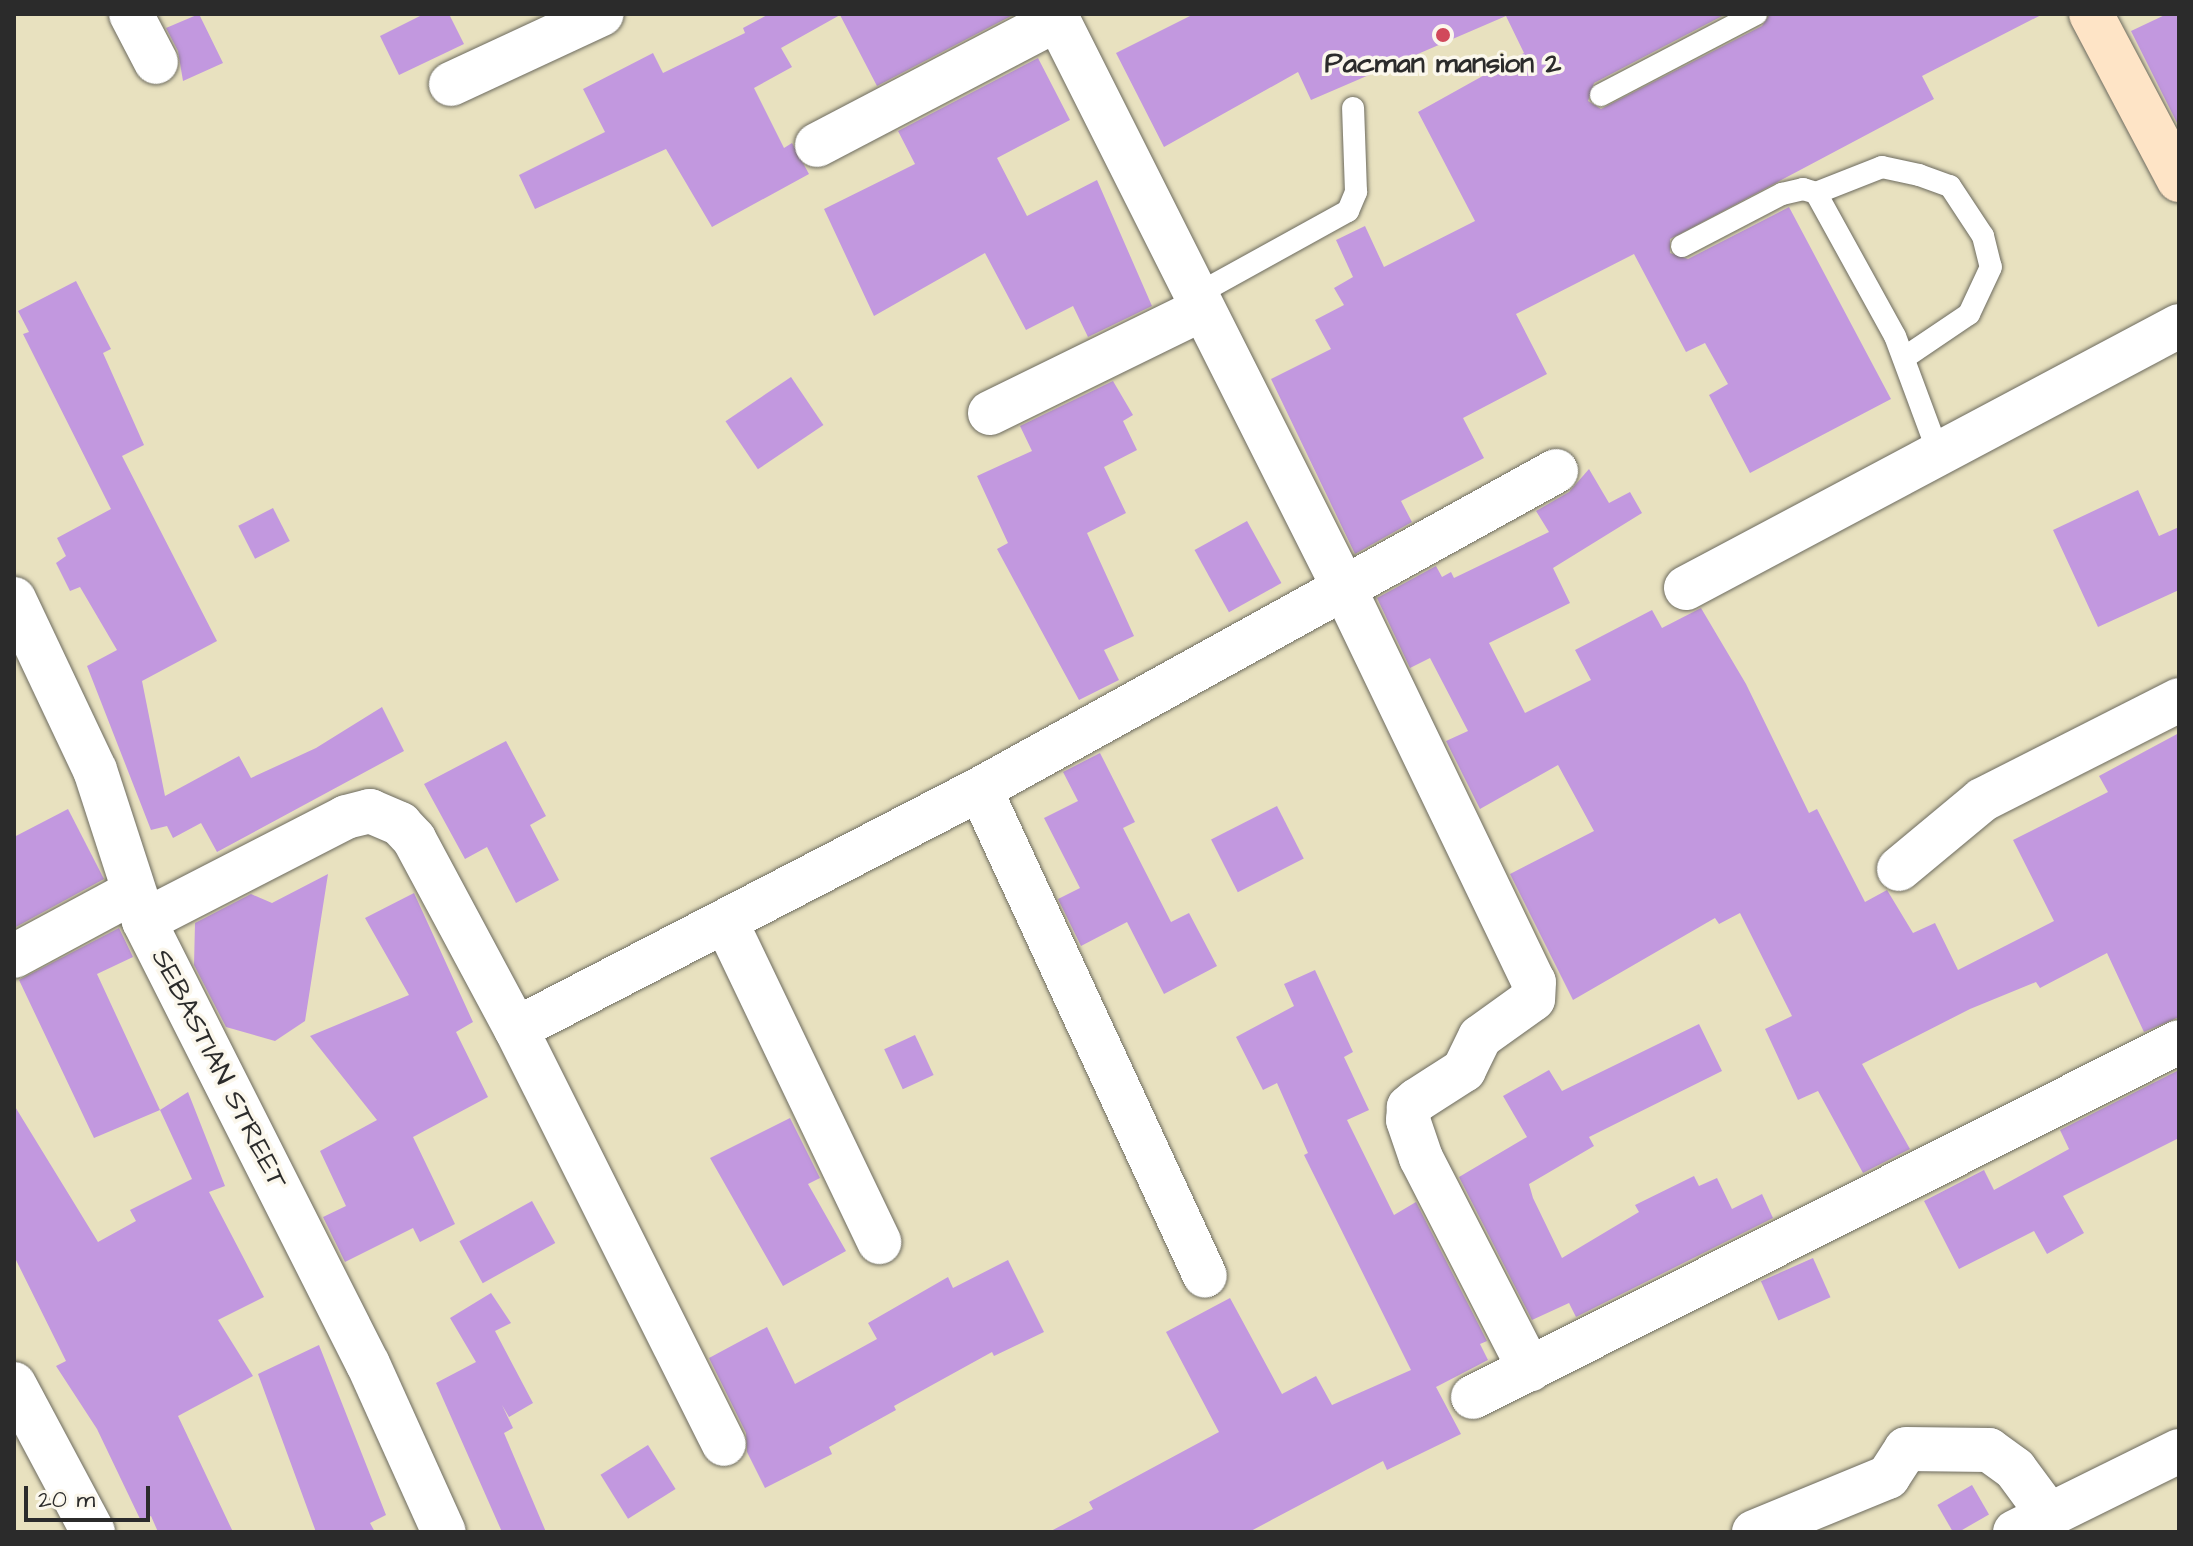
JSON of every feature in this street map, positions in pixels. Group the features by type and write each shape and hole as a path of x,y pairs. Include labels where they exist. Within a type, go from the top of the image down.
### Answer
{"street":[{"path":"131,14 156,62"},
{"path":"451,84 602,14"},
{"path":"2091,14 2179,180"},
{"path":"817,145 1057,16 1198,303 1345,590 1534,982 1533,999 1480,1037 1464,1070 1409,1107 1408,1120 1421,1158 1530,1370"},
{"path":"990,413 1198,303"},
{"path":"1686,588 2179,326"},
{"path":"516,1029 980,789 1556,471"},
{"name":"SEBASTIAN STREET","path":"14,599 95,770 138,906 368,1364 444,1532"},
{"path":"1899,869 1982,800 2179,700"},
{"path":"980,789 1205,1276"},
{"path":"14,956 346,817 370,811 385,815 414,839 516,1029 724,1444"},
{"path":"726,922 879,1242"},
{"path":"1473,1397 2179,1042"},
{"path":"14,1384 93,1532"},
{"path":"1754,1532 1888,1477 1906,1449 1989,1450 2015,1469 2032,1524 2179,1451"}],"lane":[{"path":"1601,95 1756,14"},
{"path":"1198,303 1348,211 1356,192 1353,108"},
{"path":"1682,246 1782,194 1803,189 1816,193 1882,167 1950,186 1983,236 1991,267 1969,314 1904,358"},
{"path":"1816,193 1904,358 1939,454"}],"building":[{"path":"199,14 223,63 183,81 178,51 166,28"},
{"path":"424,14 449,14 464,44 399,75 380,36"},
{"path":"769,14 1011,16 877,86 840,15 781,48 792,67 754,88 784,148 792,143 809,174 712,227 666,149 535,209 519,175 605,132 583,89 653,53 663,73 745,33 743,28"},
{"path":"1194,14 1726,14 1594,83 1588,101 1601,109 1762,26 1770,14 2043,14 1922,76 1934,99 1670,239 1670,253 1688,259 1789,207 1891,399 1750,473 1709,395 1728,384 1705,343 1686,352 1634,254 1516,314 1547,374 1463,418 1484,458 1401,501 1412,522 1355,554 1271,379 1331,349 1315,320 1344,305 1334,288 1353,277 1336,240 1365,226 1384,267 1475,221 1418,112 1524,53 1506,16 1311,100 1298,72 1164,147 1116,53"},
{"path":"2167,14 2179,14 2179,127 2131,31"},
{"path":"1038,58 1070,120 997,158 1027,216 1097,180 1152,306 1088,337 1073,306 1026,330 985,253 874,316 824,209 915,164 898,131"},
{"path":"76,281 111,349 103,353 144,445 122,456 217,641 142,681 165,796 239,756 251,778 316,748 382,707 404,751 217,852 201,823 173,838 167,826 151,830 87,666 117,650 80,587 70,591 56,563 66,556 57,538 111,509 23,334 29,332 18,311"},
{"path":"791,377 823,425 758,469 726,421"},
{"path":"1113,381 1133,415 1123,421 1137,450 1104,467 1126,513 1087,533 1134,636 1104,650 1119,680 1079,700 997,549 1008,543 977,476 1032,451 1020,426"},
{"path":"1589,469 1609,503 1630,492 1642,513 1553,568 1570,603 1489,643 1525,713 1591,680 1575,650 1652,610 1662,628 1701,608 1746,684 1809,813 1817,809 1865,902 1887,890 1913,933 1935,923 1958,970 2054,921 2013,840 2108,792 2099,776 2179,733 2179,1017 2144,1032 2107,953 2040,988 2036,982 1970,1009 1862,1064 1910,1149 1863,1173 1818,1091 1798,1100 1765,1029 1792,1016 1740,913 1719,924 1715,918 1573,1000 1510,874 1594,831 1558,765 1480,809 1446,741 1468,731 1430,658 1410,668 1377,598 1436,566 1442,577 1451,572 1454,578 1549,532 1536,511 1569,492"},
{"path":"2138,490 2159,536 2179,527 2179,590 2098,627 2053,530"},
{"path":"273,508 290,541 255,559 238,526"},
{"path":"1247,521 1281,583 1229,612 1195,550"},
{"path":"506,741 546,816 530,825 559,880 516,903 487,847 465,859 424,784"},
{"path":"1100,753 1135,822 1123,828 1171,922 1189,913 1217,966 1164,994 1127,922 1081,946 1058,899 1080,888 1044,818 1078,801 1063,772"},
{"path":"1277,806 1304,859 1238,892 1211,840"},
{"path":"68,809 104,879 14,928 14,837"},
{"path":"328,874 305,1021 275,1041 226,1027 194,965 195,923 251,894 272,903"},
{"path":"414,893 473,1022 456,1032 488,1097 413,1137 455,1224 420,1242 413,1228 345,1262 323,1217 346,1206 320,1151 377,1120 310,1036 409,995 365,918"},
{"path":"119,928 133,957 97,974 160,1110 94,1138 19,980"},
{"path":"1315,970 1353,1052 1344,1057 1369,1110 1347,1120 1394,1215 1416,1202 1487,1341 1480,1344 1488,1360 1436,1387 1461,1434 1387,1470 1383,1461 1249,1532 1049,1532 1093,1509 1089,1502 1219,1432 1166,1332 1230,1298 1282,1394 1316,1376 1332,1405 1411,1370 1304,1155 1308,1153 1277,1083 1263,1090 1236,1037 1294,1006 1284,984"},
{"path":"1699,1024 1722,1071 1589,1137 1594,1146 1529,1184 1533,1198 1562,1258 1639,1212 1635,1205 1694,1176 1699,1186 1717,1178 1732,1209 1762,1194 1773,1218 1576,1317 1569,1303 1532,1320 1459,1177 1527,1137 1503,1096 1549,1070 1562,1091"},
{"path":"915,1035 934,1075 903,1089 884,1049"},
{"path":"2179,1070 2179,1138 2063,1196 2084,1233 2047,1254 2034,1231 1959,1269 1924,1201 1984,1170 1994,1190 2069,1149 2060,1130"},
{"path":"188,1092 225,1186 209,1192 264,1297 218,1320 253,1376 178,1416 233,1532 158,1532 151,1516 141,1521 97,1429 56,1366 66,1361 14,1256 14,1105 98,1242 136,1221 130,1210 192,1179 160,1110"},
{"path":"790,1118 820,1178 808,1184 846,1251 783,1286 710,1158"},
{"path":"532,1201 555,1243 483,1283 459,1241"},
{"path":"1813,1258 1830,1297 1778,1320 1761,1281"},
{"path":"1008,1260 1044,1332 994,1356 992,1352 894,1406 896,1410 829,1447 832,1454 765,1488 747,1452 746,1433 709,1358 767,1327 795,1384 877,1339 868,1323 948,1277 953,1288"},
{"path":"491,1293 511,1323 495,1331 533,1403 509,1417 502,1405 513,1428 504,1433 546,1532 502,1532 436,1383 476,1362 450,1318"},
{"path":"319,1345 386,1515 370,1523 375,1532 316,1532 258,1374"},
{"path":"648,1445 676,1489 628,1519 601,1475"},
{"path":"1972,1485 1989,1514 1959,1532 1953,1532 1937,1505"}],"place":[{"name":"Pacman mansion 2","path":"1443,35"}]}
